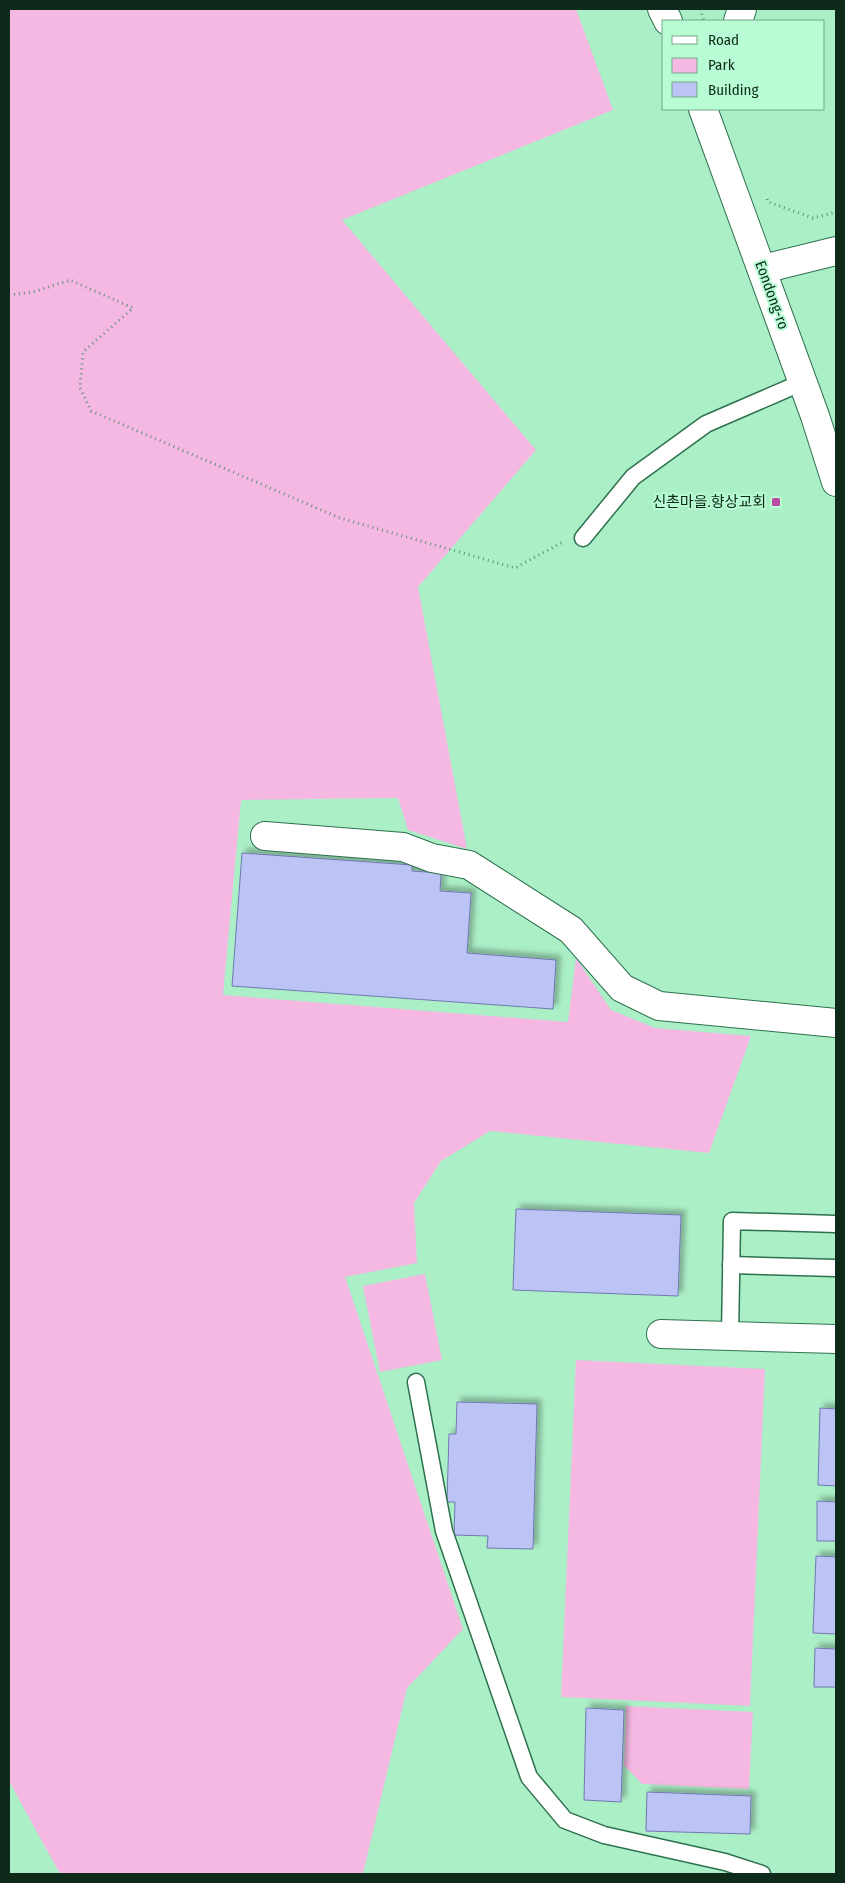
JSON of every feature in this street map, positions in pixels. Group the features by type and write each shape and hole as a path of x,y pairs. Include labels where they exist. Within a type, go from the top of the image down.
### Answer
{"street":[{"name":"Eondong-ro","path":"703,110 803,382 836,482"},
{"path":"762,269 836,251"},
{"path":"264,836 403,847 432,858 470,865 571,930 622,988 659,1006 836,1023"},
{"path":"661,1334 836,1339"}],"lane":[{"path":"583,538 633,477 706,424 803,382"},
{"path":"730,1336 732,1221 836,1224"},
{"path":"731,1265 836,1268"},
{"path":"416,1382 444,1531 529,1778 565,1820 604,1836 725,1862 762,1874"}],"path":[{"path":"765,192 768,202 813,218 836,212"},
{"path":"9,295 33,292 70,280 133,308 83,352 80,388 91,411 340,518 515,568 565,541 583,538"}],"green space":[{"path":"9,9 576,9 613,110 342,220 536,450 418,587 467,849 408,830 398,798 241,800 223,995 568,1022 576,958 611,1010 655,1028 751,1036 709,1153 490,1131 441,1161 414,1203 417,1263 345,1277 463,1629 407,1688 363,1874 60,1874 9,1781"},
{"path":"425,1274 442,1360 380,1372 363,1286"},
{"path":"576,1360 765,1369 750,1706 561,1697"},
{"path":"626,1706 753,1712 749,1789 642,1784 624,1765"}],"building":[{"path":"242,853 412,865 412,871 441,873 440,891 471,893 467,953 556,960 553,1009 232,986"},
{"path":"516,1209 681,1215 678,1296 513,1290"},
{"path":"457,1402 537,1404 533,1549 487,1548 488,1536 454,1535 455,1502 447,1502 449,1434 456,1434"},
{"path":"820,1408 836,1409 836,1486 818,1485"},
{"path":"817,1501 836,1502 836,1541 817,1541"},
{"path":"816,1556 836,1557 836,1634 813,1633"},
{"path":"815,1648 836,1649 836,1687 814,1687"},
{"path":"586,1708 624,1710 621,1802 584,1800"},
{"path":"647,1792 751,1796 750,1834 646,1831"}],"place":[{"name":"신촌마을.향상교회","path":"776,502"}]}
